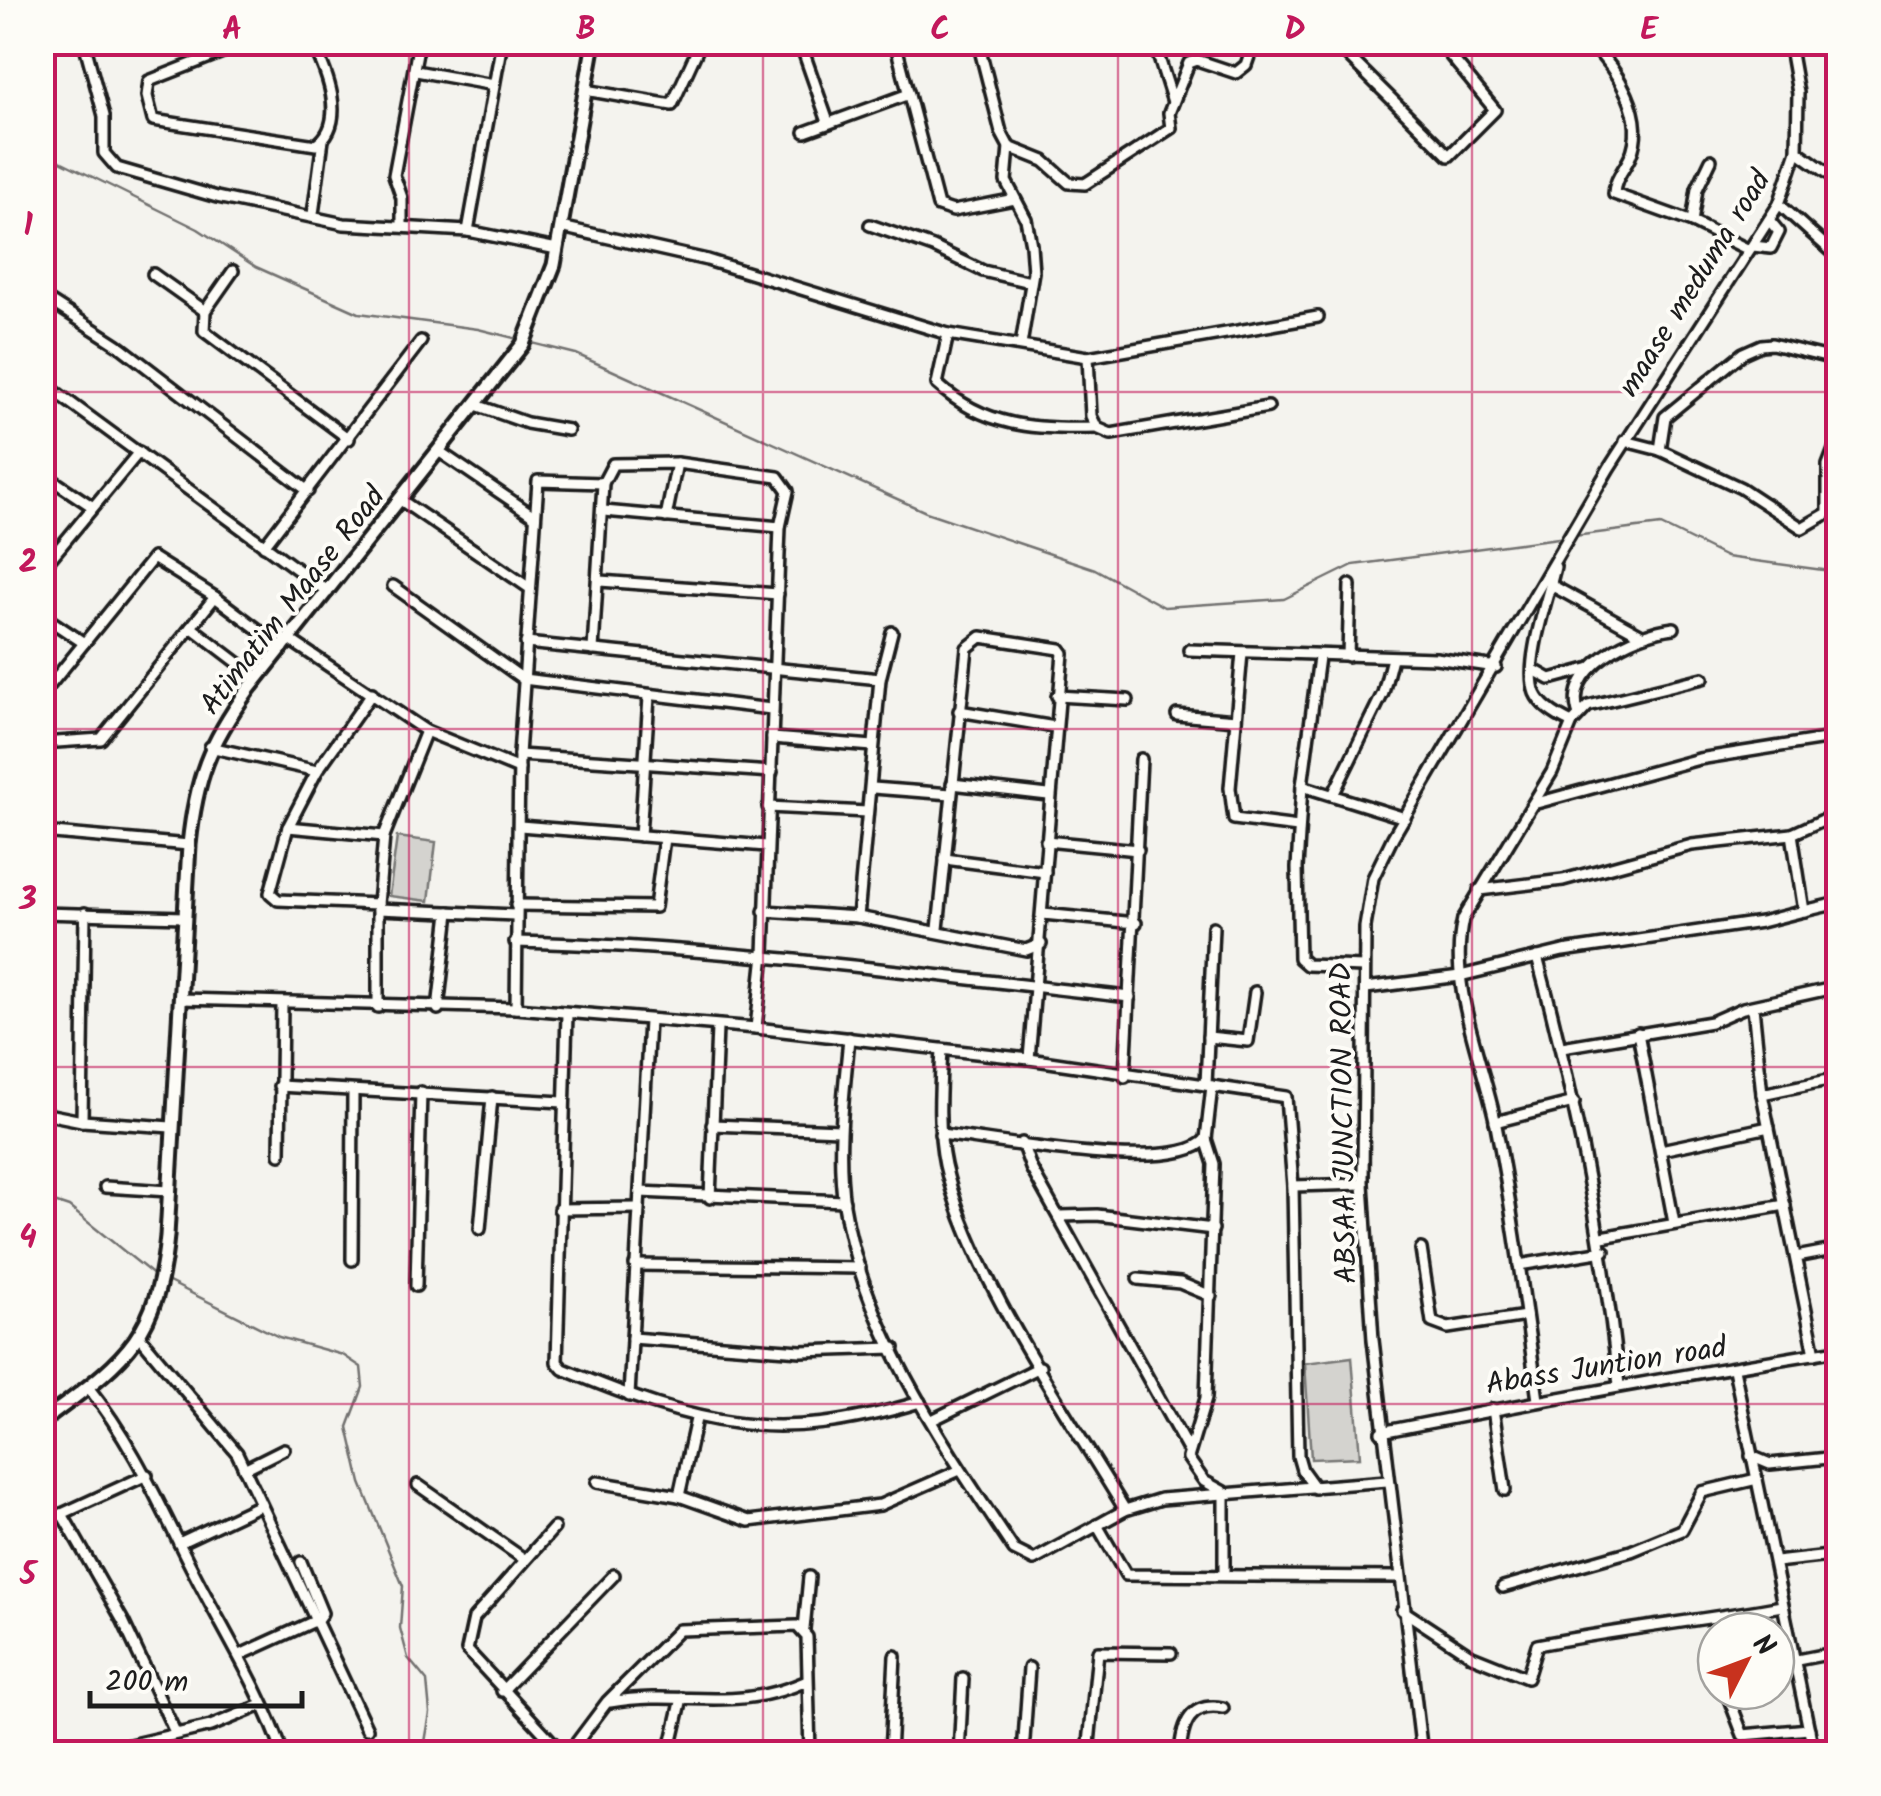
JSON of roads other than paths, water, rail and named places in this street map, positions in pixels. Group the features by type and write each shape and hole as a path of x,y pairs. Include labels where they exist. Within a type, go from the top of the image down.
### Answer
{"main road":[{"name":"Atimatim Maase Road","path":"42,1422 88,1387 140,1337 159,1297 164,1274 189,845 194,800 210,747 258,678 523,344 548,288 594,42"}],"street":[{"path":"84,42 104,116 104,154 114,166 217,197 313,214 344,224 468,231 557,249"},
{"path":"248,42 150,81 147,96 153,120 316,145 323,140"},
{"path":"312,42 329,76 333,104 323,140 313,214"},
{"path":"402,226 402,198 394,175 420,42"},
{"path":"468,231 502,42"},
{"path":"586,90 669,106 701,42"},
{"path":"800,42 828,122"},
{"path":"895,42 938,206 953,211 1015,199"},
{"path":"978,42 1001,132 1010,147 1044,160 1068,182 1085,184 1172,128 1173,102 1154,42"},
{"path":"1173,102 1189,63 1197,60 1236,73 1246,65 1254,42"},
{"path":"1338,45 1448,156 1495,110 1439,42"},
{"path":"1589,42 1625,88 1636,127 1632,154 1614,194 1751,248 1771,248 1779,232 1769,220"},
{"path":"1790,47 1812,42"},
{"path":"1834,42 1838,49"},
{"name":"maase meduma road","path":"1569,536 1625,441 1779,204 1797,151 1798,93 1790,47"},
{"path":"416,71 494,85"},
{"path":"804,132 909,94"},
{"path":"1010,147 1006,176 1026,218 1032,245 1021,345"},
{"path":"1797,151 1832,176 1838,187"},
{"path":"1692,222 1697,188 1712,160"},
{"path":"1779,204 1838,256"},
{"path":"870,226 932,246 982,271 1030,282"},
{"path":"560,228 707,260 948,334 1088,357 1318,317"},
{"path":"233,271 205,312 204,331 349,439"},
{"path":"152,274 205,312"},
{"path":"42,296 118,345 308,491"},
{"path":"948,334 937,384 953,400 1005,424 1043,430 1096,428 1110,434 1268,408"},
{"path":"264,546 421,340"},
{"path":"1660,450 1665,416 1743,354 1772,344 1838,360"},
{"path":"1088,357 1091,416 1096,428"},
{"path":"42,382 328,592"},
{"path":"42,407 54,392"},
{"path":"476,406 527,423 568,430"},
{"path":"1625,441 1660,450 1741,488 1802,528 1828,514 1828,465 1838,439"},
{"path":"43,566 139,452"},
{"path":"440,452 534,516"},
{"path":"666,517 677,463"},
{"path":"593,650 603,483 613,464 677,463 778,476 788,491 780,527 764,954 756,1028"},
{"path":"42,474 93,508"},
{"path":"516,1008 519,755 538,481 603,483"},
{"path":"402,500 528,587"},
{"path":"604,511 780,527"},
{"name":"ABSAA JUNCTION ROAD","path":"1422,1754 1381,1432 1363,1184 1364,968 1370,888 1405,818 1496,668 1569,536"},
{"path":"1558,556 1534,670 1536,693 1542,703 1575,719"},
{"path":"42,696 153,558 372,693 426,731 519,769"},
{"path":"600,581 778,594"},
{"path":"1348,656 1350,584"},
{"path":"1550,585 1640,634"},
{"path":"393,586 523,679 771,709"},
{"path":"42,743 101,739 215,596"},
{"path":"42,615 84,643"},
{"path":"191,627 258,678"},
{"path":"1534,670 1550,679 1591,668 1620,644 1640,634 1674,628"},
{"path":"858,918 873,788 880,679 892,632"},
{"path":"938,930 967,648 981,637 1062,651 1048,795 1044,914 1029,1059"},
{"path":"526,643 880,679"},
{"path":"1189,650 1436,658 1496,668"},
{"path":"1242,653 1230,788 1234,819 1298,827"},
{"path":"1318,657 1298,827 1299,958 1307,965 1364,968"},
{"path":"1332,795 1383,693 1392,658"},
{"path":"1538,1400 1495,1122 1460,976 1457,945 1462,919 1569,737 1576,700 1591,668"},
{"path":"1575,719 1588,706 1704,678"},
{"path":"372,693 316,772 288,826 271,897 448,912 655,907 664,838"},
{"path":"1056,696 1128,700"},
{"path":"640,836 649,697"},
{"path":"959,712 1055,726"},
{"path":"1177,715 1236,720"},
{"path":"378,1007 378,907 384,836 426,731"},
{"path":"1533,804 1605,781 1642,777 1708,757 1838,737"},
{"path":"772,738 873,746"},
{"path":"210,747 316,772"},
{"path":"519,755 772,772"},
{"path":"1125,1076 1136,923 1141,759"},
{"path":"1302,786 1405,818"},
{"path":"873,788 1048,795"},
{"path":"768,808 868,812"},
{"path":"1479,890 1563,880 1692,846 1792,834 1838,813"},
{"path":"288,826 384,836"},
{"path":"520,826 766,846"},
{"path":"42,832 189,845"},
{"path":"1792,834 1804,911"},
{"path":"1046,842 1138,850"},
{"path":"945,858 1045,872"},
{"path":"1366,988 1460,976 1537,957 1761,922 1838,903"},
{"path":"764,911 858,918 938,930 1014,948 1041,944"},
{"path":"438,1008 448,912"},
{"path":"42,913 184,917"},
{"path":"82,1121 85,914"},
{"path":"1044,914 1136,923"},
{"path":"1188,1450 1206,1398 1214,1164 1206,1139 1213,927"},
{"path":"515,942 764,954 1130,997"},
{"path":"1537,957 1562,1047 1602,1237 1620,1385"},
{"path":"1562,1047 1711,1022 1753,1007 1838,987"},
{"path":"1208,1037 1248,1041 1255,992"},
{"path":"181,999 516,1008 717,1028 756,1028 1029,1059 1288,1099 1298,1456 1302,1470 1315,1488"},
{"path":"280,1154 282,1004"},
{"path":"1753,1007 1762,1094 1815,1354"},
{"path":"568,1014 557,1362 629,1396 696,1419 762,1428 864,1418 920,1402"},
{"path":"629,1396 648,1021"},
{"path":"710,1198 717,1028"},
{"path":"1638,1034 1674,1223"},
{"path":"849,1038 840,1130 844,1201 860,1268 920,1402 960,1470 1024,1558 1034,1560 1124,1510 1161,1500 1387,1481"},
{"path":"942,1050 940,1134 955,1204 984,1268 1124,1510"},
{"path":"1762,1094 1838,1078"},
{"path":"279,1086 564,1102"},
{"path":"352,1260 353,1091"},
{"path":"416,1286 421,1092"},
{"path":"480,1229 492,1097"},
{"path":"1495,1122 1574,1102"},
{"path":"42,1113 82,1121 171,1127"},
{"path":"712,1125 840,1130"},
{"path":"1661,1150 1769,1127"},
{"path":"940,1134 1130,1158 1193,1152 1206,1139"},
{"path":"1022,1143 1031,1168 1062,1216 1188,1450 1195,1472 1224,1492"},
{"path":"1293,1186 1363,1184"},
{"path":"105,1187 169,1190"},
{"path":"640,1192 844,1201"},
{"path":"1602,1237 1785,1205"},
{"path":"559,1209 638,1208"},
{"path":"1062,1216 1097,1215 1213,1228"},
{"path":"1796,1256 1838,1249"},
{"path":"1421,1250 1432,1322 1448,1328 1526,1316"},
{"path":"1519,1264 1604,1251"},
{"path":"635,1265 860,1268"},
{"path":"1138,1279 1180,1284 1210,1296"},
{"path":"140,1337 232,1447 366,1730"},
{"path":"632,1338 802,1351 894,1348"},
{"name":"Abass Juntion road","path":"1381,1432 1620,1385 1838,1350"},
{"path":"932,1420 1040,1367"},
{"path":"1734,1369 1783,1611"},
{"path":"88,1387 126,1437 147,1475 240,1655 283,1754"},
{"path":"1492,1408 1505,1490"},
{"path":"679,1496 696,1419"},
{"path":"244,1468 284,1449"},
{"path":"1752,1456 1770,1464 1836,1458 1838,1484"},
{"path":"597,1482 679,1496 749,1522 880,1505 960,1470"},
{"path":"42,1523 147,1475"},
{"path":"1503,1587 1631,1551 1686,1527 1702,1492 1757,1479"},
{"path":"418,1484 524,1559"},
{"path":"1224,1492 1224,1574"},
{"path":"179,1543 260,1506"},
{"path":"62,1514 124,1620 175,1732"},
{"path":"1097,1525 1126,1575 1224,1574 1315,1580 1398,1577"},
{"path":"554,1528 474,1618 467,1650 474,1662 556,1746 569,1751 607,1702 679,1630 804,1629"},
{"path":"1776,1562 1838,1555"},
{"path":"240,1655 317,1620 323,1610 301,1562"},
{"path":"502,1690 614,1575"},
{"path":"809,1576 804,1629 810,1754"},
{"path":"1754,1611 1782,1606"},
{"path":"1402,1610 1472,1656 1528,1678 1536,1646 1640,1625 1696,1620"},
{"path":"1088,1754 1098,1652 1171,1652"},
{"path":"1796,1660 1838,1652"},
{"path":"890,1754 895,1656"},
{"path":"1024,1754 1029,1668"},
{"path":"1796,1677 1814,1754"},
{"path":"958,1754 964,1678"},
{"path":"607,1702 748,1700 769,1697 807,1681"},
{"path":"668,1754 682,1698"},
{"path":"91,1754 211,1726 262,1705"},
{"path":"1180,1754 1182,1733 1194,1711 1202,1706 1223,1708"},
{"path":"1734,1711 1744,1735 1809,1730"}],"waterway":[{"path":"42,152 198,229 256,267 359,313 478,329 518,339"},
{"path":"532,343 576,354 926,512 1095,569 1164,607 1284,599 1353,565 1566,537"},
{"path":"1574,536 1661,525 1726,557 1838,572"},
{"path":"42,1198 69,1207 155,1276"},
{"path":"163,1279 279,1337 343,1355 361,1367 363,1387 348,1427 361,1483 403,1586 400,1628 408,1658 427,1681 430,1713 423,1754"}]}
